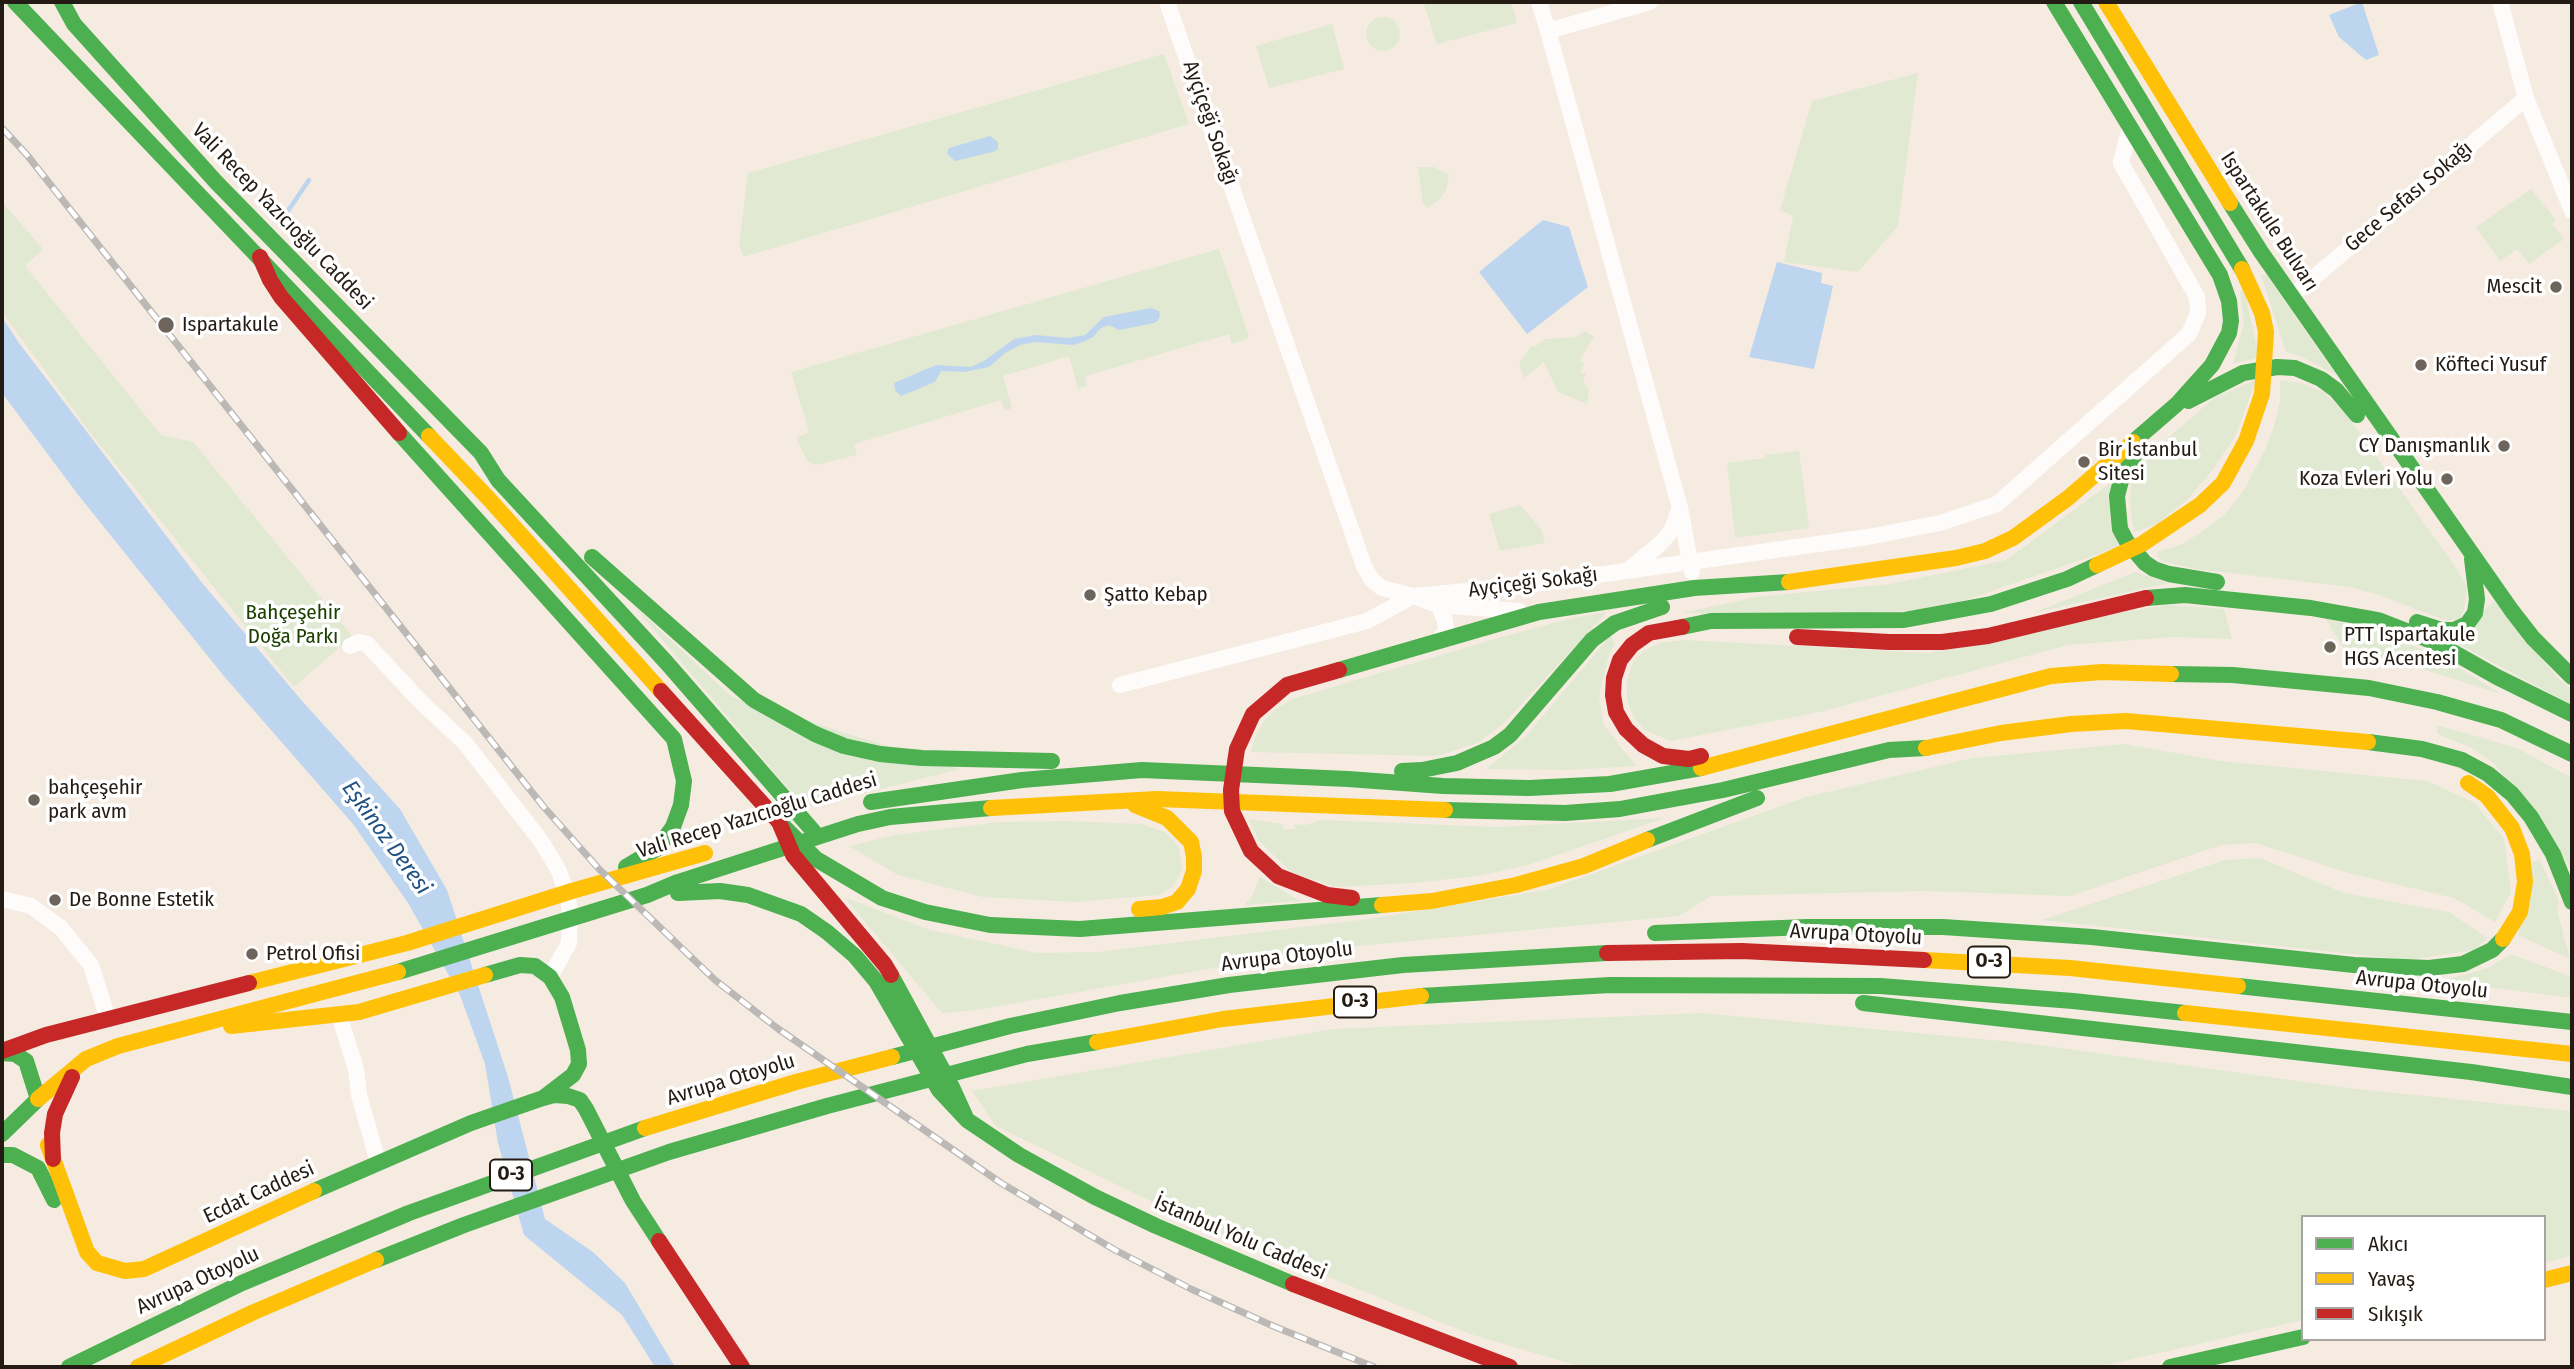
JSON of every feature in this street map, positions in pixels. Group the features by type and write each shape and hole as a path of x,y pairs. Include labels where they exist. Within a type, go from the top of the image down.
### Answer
{"main road":[{"path":"15,2 50,11"},
{"path":"2054,2 2210,257 2226,289 2231,321 2223,345 2201,380 2150,428 2041,520 2013,538 1985,551 1955,558 1789,582 1695,588 1539,612 1287,685 1253,714 1240,740 1233,769 1231,790 1236,822 1251,851 1278,876 1327,895 1406,903 1432,901 1516,885 1584,866 1680,826 1755,799 1847,775 1928,748 2015,731 2126,721 2398,745 2462,760 2488,774 2512,794 2545,839 2561,871 2572,902"},
{"path":"1800,743 1764,743 1689,759 1663,756 1643,745 1626,729 1616,712 1614,678 1620,660 1632,645 1649,634 1682,627 1724,621 1904,620 1991,604 2067,579 2142,544 2200,505 2223,483 2246,441 2262,394 2266,332 2262,313 2239,262 2081,2"},
{"name":"Ispartakule Bulvarı","path":"2106,2 2261,252 2512,611 2572,677"},
{"name":"Vali Recep Yazıcıoğlu Caddesi","path":"50,11 246,245 489,499 779,822 817,859 848,880 882,898 925,912 990,925 1042,928 1118,927 1406,903"},
{"name":"Vali Recep Yazıcıoğlu Caddesi","path":"50,11 74,24 216,182 481,453"},
{"path":"260,257 270,281 281,297 349,377 674,739 684,781 681,805 673,827 658,848 624,868 572,891"},
{"path":"2177,404 2192,400 2228,379 2254,369 2295,368 2321,379 2336,390 2374,436 2406,460"},
{"path":"2150,428 2122,477 2117,496 2120,529 2127,542 2145,563 2154,569 2169,574 2234,584 2264,594 2282,604"},
{"path":"481,453 654,614 754,700 815,734 844,746 880,754 922,758 1056,761 1142,770"},
{"path":"481,453 498,480 666,662 792,808 837,851 877,877"},
{"path":"2378,620 2406,620 2442,630 2454,630 2468,624 2475,613 2477,599 2470,551"},
{"path":"1348,779 1457,763 1494,747 1510,735 1592,640 1615,623 1657,609 1733,596 1789,582"},
{"path":"1682,627 1754,635 1942,642 1988,636 2147,598 2185,595 2282,604 2343,612 2378,620 2437,643 2497,677 2572,714"},
{"path":"2552,658 2572,660"},
{"path":"1348,779 1529,788 1589,785 1660,776 1800,743 2006,686 2102,672 2145,671 2233,675 2369,688 2437,702 2501,720 2572,754"},
{"path":"2539,738 2572,764"},
{"path":"1636,934 1821,927 1943,927 2092,937 2354,965 2408,968 2463,964 2492,950 2513,926 2524,897 2525,866 2522,853 2512,828 2487,796 2460,777 2398,745"},
{"name":"Vali Recep Yazıcıoğlu Caddesi","path":"162,1033 415,968 647,895 678,882 858,824 890,817 1123,800 1565,813 1620,809 1696,796 1889,750 1928,748"},
{"name":"Vali Recep Yazıcıoğlu Caddesi","path":"854,807 883,799 1022,780 1142,770 1348,779"},
{"path":"932,897 1016,913 1163,907 1177,902 1188,889 1194,871 1191,842 1167,818 1123,800"},
{"name":"Vali Recep Yazıcıoğlu Caddesi","path":"764,835 828,815"},
{"path":"779,822 793,855 885,965 952,1087 967,1120"},
{"name":"Vali Recep Yazıcıoğlu Caddesi","path":"2,1052 46,1035 407,943 572,891 650,871 726,847"},
{"name":"İstanbul Yolu Caddesi","path":"647,895 720,891 748,895 801,914 855,956 876,981 939,1090 967,1120 1019,1155 1095,1197 1271,1276 1510,1367"},
{"path":"1403,965 1429,956 1513,942"},
{"name":"Avrupa Otoyolu","path":"69,1367 242,1283 409,1213 495,1180 724,1104 972,1035 1048,1017 1168,994 1302,975 1403,965 1631,952 1742,951 2070,968 2572,1022"},
{"path":"2,1134 78,1065 118,1046 162,1033 339,1015 434,991 520,965 535,966 550,977 562,997 578,1050 579,1064 573,1075 536,1105"},
{"path":"1735,984 1801,996 2471,1072 2572,1087"},
{"name":"O-3","path":"138,1367 276,1302 464,1225 681,1149 827,1106 1069,1046 1211,1021 1369,1000 1611,985 1880,986 1971,992 2572,1054"},
{"name":"Ecdat Caddesi","path":"2,1052 15,1054 26,1061 53,1159 87,1251 97,1263 125,1271 144,1269 378,1162 473,1130"},
{"path":"53,1159 52,1133 55,1114 78,1065"},
{"name":"Ecdat Caddesi","path":"2,1155 13,1155 38,1168 79,1262 101,1281 116,1284 140,1281 473,1130 536,1105 568,1096 580,1100 633,1201 742,1367"},
{"path":"2546,1280 2572,1273"},
{"path":"2171,1367 2301,1338"}],"street":[{"name":"Ayçiçeği Sokağı","path":"1167,2 1364,566 1372,580 1382,589 1413,596 1625,572 1660,544 1672,530 1680,508"},
{"path":"1539,2 1680,508 1695,588"},
{"path":"1548,31 1650,2"},
{"path":"2500,2 2526,98 2572,211"},
{"name":"Gece Sefası Sokağı","path":"2292,296 2526,98"},
{"path":"1625,572 1940,523 1997,505 2189,334 2198,313 2197,296 2121,163 2130,127"},
{"path":"1120,685 1367,621 1413,596 1438,605 1539,612"},
{"path":"1438,605 1445,620 1446,631 1438,640"},
{"path":"350,646 359,642 367,644 420,701 465,743 524,819 559,871 568,898 569,943 550,977"},
{"path":"2,900 31,906 61,928 92,965 108,1019"},
{"path":"339,1015 356,1069 359,1095 378,1162"}],"green space":[{"path":"1511,2 1517,23 1437,44 1424,4"},
{"path":"1383,17 1395,22 1400,34 1395,46 1383,51 1371,46 1366,34 1371,22"},
{"path":"1332,24 1344,69 1269,88 1256,46"},
{"path":"1164,54 1189,124 743,257 739,245 748,173"},
{"path":"1918,73 1898,226 1858,272 1784,262 1793,216 1780,210 1812,101"},
{"path":"1418,167 1434,167 1449,175 1446,190 1440,199 1427,208 1423,204"},
{"path":"2531,189 2556,220 2552,224 2564,239 2529,264 2517,249 2500,261 2476,227"},
{"name":"Bahçeşehir Doğa Parkı","path":"2,202 43,249 25,266 161,435 193,442 352,636 294,687 92,435 2,312"},
{"path":"1219,249 1249,336 1245,340 1232,344 1229,334 1085,376 1087,386 1078,389 1069,356 1003,376 1012,408 1005,411 1001,400 854,444 857,455 815,465 807,461 796,438 809,432 791,372"},
{"path":"2261,274 2267,276 2336,375 2302,357 2286,352"},
{"path":"2244,290 2259,357 2233,364 2244,322 2240,291"},
{"path":"1585,331 1594,337 1579,361 1584,365 1579,372 1586,374 1583,382 1589,390 1587,404 1558,392 1544,362 1524,378 1519,364 1531,346 1536,346 1545,339 1577,337"},
{"path":"2256,380 2236,435 2214,468 2190,497 2157,524 2134,532 2130,504 2131,484 2153,451 2214,398"},
{"path":"2280,380 2301,383 2324,392 2346,414 2467,587 2464,610 2460,618 2447,621 2350,587 2196,569 2161,561 2157,552 2181,545 2206,529 2225,514 2244,490 2274,426 2280,401"},
{"path":"1799,451 1809,528 1735,538 1727,463"},
{"path":"2112,482 2118,547 1940,609 1818,616 1682,613 1756,597 1890,584 2006,560"},
{"path":"1520,505 1541,529 1545,543 1500,551 1489,514"},
{"path":"2135,572 2168,583 2033,613"},
{"path":"2494,601 2557,677 2572,690 2572,705 2451,640"},
{"path":"632,604 732,697 960,769 805,808"},
{"path":"2170,605 2224,609 2232,639 2173,637 2068,645 1824,711 1671,741 1644,730 1634,718 1627,700 1627,681 1633,662 1645,650 1660,643 1685,640 1929,653"},
{"path":"1607,612 1505,722 1478,743 1436,756 1251,752 1255,737 1265,720 1292,699 1509,635"},
{"path":"2326,619 2375,630 2447,660 2501,694 2416,667 2346,652"},
{"path":"1610,636 1615,643 1609,655 1599,696 1603,723 1637,766 1570,770 1486,769 1527,735"},
{"path":"2437,725 2517,748 2572,778 2572,869 2494,763 2470,747 2437,734"},
{"path":"2125,744 2220,761 2427,781 2475,803 2504,839 2511,892 2495,922 2454,898 2348,873 2256,843 2221,845 2070,896 1924,891 1711,896 1679,916 1315,950 977,1010 942,1013 844,897 930,930 1037,953 1098,952 1368,919 1547,890 1806,797 1973,758"},
{"path":"1665,818 1528,865 1477,876 1336,887 1291,872 1258,840 1249,819 1283,824 1283,829 1295,829 1294,824 1306,825 1321,820 1497,827"},
{"path":"1000,822 1141,824 1165,832 1179,847 1182,869 1174,886 1159,895 1075,902 983,897 898,875 849,846 895,835"},
{"path":"2260,858 2344,893 2449,912 2487,938 2474,950 2408,960 2042,920 2225,860"},
{"path":"2539,859 2559,901 2557,910 2570,959 2518,935 2532,863"},
{"path":"1260,877 1300,901 1244,905 1251,898"},
{"path":"2511,954 2572,977 2572,998 2441,981 2488,968"},
{"path":"1701,1013 2024,1043 2356,1089 2572,1111 2572,1256 2546,1262 2546,1215 2301,1215 2301,1320 2098,1367 1582,1367 1470,1334 1204,1227 996,1126 972,1091 1333,1029"}],"water":[{"path":"2362,2 2379,55 2366,60 2339,37 2329,15"},
{"path":"990,136 998,142 998,149 993,152 955,161 947,154 949,148"},
{"path":"1543,220 1569,227 1588,287 1527,334 1479,272"},
{"path":"1777,262 1822,273 1821,283 1833,286 1814,369 1749,357"},
{"path":"1151,308 1159,311 1160,315 1154,323 1119,330 1109,325 1101,328 1093,337 1073,345 1035,342 1020,345 1005,353 989,367 964,372 941,371 935,382 901,396 895,390 894,383 936,365 971,367 1014,339 1036,335 1068,338 1085,335 1104,317"},
{"name":"Eşkinoz Deresi","path":"2,317 203,584 303,702 400,809 447,890 508,1077 545,1219 593,1252 625,1283 675,1367 655,1367 622,1315 524,1235 498,1143 485,1064 460,995 408,903 353,824 223,675 79,496 2,393"}],"waterway":[{"path":"279,224 309,180"}],"railway":[{"path":"2,128 27,155 543,806 599,869 715,980 777,1028 1001,1183 1115,1250 1191,1289 1374,1367"}],"traffic: fast":[{"path":"15,2 429,436"},
{"path":"62,2 74,24 216,182 481,453"},
{"path":"2054,2 2220,275 2229,301 2229,333 2212,365 2177,404 2133,442"},
{"path":"2081,2 2242,269"},
{"path":"2230,203 2261,252 2512,611 2533,638 2572,677"},
{"path":"2188,401 2243,373 2277,367 2295,368 2321,379 2336,390 2357,415"},
{"path":"399,433 674,739 684,781 681,805 673,827 658,848 626,867"},
{"path":"2141,444 2122,477 2117,496 2120,529 2127,542 2145,563 2154,569 2217,582"},
{"path":"481,453 498,480 666,662 814,832"},
{"path":"592,557 754,700 815,734 844,746 880,754 922,758 1052,761"},
{"path":"2417,622 2442,630 2454,630 2467,624 2475,613 2477,599 2472,559"},
{"path":"1682,627 1711,621 1904,620 1991,604 2067,579 2097,565"},
{"path":"1339,670 1539,612 1694,588 1789,582"},
{"path":"2146,598 2185,595 2311,608 2378,620 2437,643 2497,677 2572,714"},
{"path":"1402,771 1457,763 1494,747 1510,735 1592,640 1615,623 1662,607"},
{"path":"2171,674 2233,675 2369,688 2437,702 2501,720 2572,754"},
{"path":"2368,742 2422,749 2462,760 2488,774 2512,794 2531,817 2553,854 2572,902"},
{"path":"1445,810 1565,813 1620,809 1723,790 1889,750 1926,748"},
{"path":"871,802 1022,780 1142,770 1529,788 1610,784 1701,768"},
{"path":"1647,840 1757,798"},
{"path":"398,972 647,895 678,882 858,824 890,817 991,808"},
{"path":"779,822 816,859 882,898 925,912 990,925 1080,929 1382,905"},
{"path":"678,893 720,891 748,895 801,914 827,932 855,956 876,981 939,1090 967,1120"},
{"path":"1655,933 1807,927 1943,927 2092,937 2354,965 2429,968 2463,964 2492,950 2503,939"},
{"path":"892,1057 1010,1026 1120,1003 1229,985 1403,965 1607,953"},
{"path":"485,975 520,965 535,966 550,977 562,997 578,1050 579,1064 573,1075 543,1098"},
{"path":"891,975 967,1120 1019,1155 1095,1197 1293,1284"},
{"path":"1421,996 1610,985 1880,986 2185,1013"},
{"path":"2238,986 2572,1022"},
{"path":"1863,1003 2471,1072 2572,1087"},
{"path":"376,1260 464,1225 669,1152 827,1106 1027,1054 1097,1042"},
{"path":"2,1053 15,1054 26,1061 38,1099 2,1134"},
{"path":"314,1191 471,1123 543,1098 554,1095 568,1096 580,1100 586,1109 633,1201 659,1241"},
{"path":"69,1367 242,1283 409,1213 645,1128"},
{"path":"2,1155 13,1155 38,1168 54,1200"},
{"path":"2170,1367 2301,1337"}],"traffic: slow":[{"path":"2106,2 2230,203"},
{"path":"2097,565 2142,544 2200,505 2223,483 2246,441 2262,394 2266,332 2262,313 2242,269"},
{"path":"429,436 661,691"},
{"path":"1789,582 1956,558 1985,551 2013,538 2068,498 2133,442"},
{"path":"1701,768 2051,676 2102,672 2171,674"},
{"path":"1926,748 2001,733 2071,724 2126,721 2368,742"},
{"path":"2468,783 2487,796 2512,828 2522,854 2525,882 2520,912 2503,939"},
{"path":"991,808 1157,799 1445,810"},
{"path":"1135,805 1167,818 1191,842 1194,857 1194,871 1188,889 1177,902 1162,907 1139,909"},
{"path":"1382,905 1432,901 1516,885 1584,866 1647,840"},
{"path":"249,983 407,943 705,853"},
{"path":"1924,960 2070,968 2238,986"},
{"path":"38,1099 86,1059 118,1046 398,972"},
{"path":"231,1026 359,1012 485,975"},
{"path":"1097,1042 1223,1019 1421,996"},
{"path":"2185,1013 2572,1054"},
{"path":"645,1128 796,1082 892,1057"},
{"path":"48,1145 87,1252 97,1263 125,1271 144,1269 314,1191"},
{"path":"138,1367 254,1312 376,1260"},
{"path":"2546,1280 2572,1273"}],"traffic: jam":[{"path":"260,257 281,297 399,433"},
{"path":"1797,637 1942,642 1988,636 2146,598"},
{"path":"1682,627 1649,633 1632,645 1620,660 1614,678 1613,695 1616,712 1626,729 1643,745 1663,756 1689,759 1701,756"},
{"path":"1339,670 1287,685 1253,714 1237,749 1231,790 1232,811 1251,851 1278,876 1327,895 1352,898"},
{"path":"661,691 779,822 793,855 891,975"},
{"path":"1607,953 1742,951 1924,960"},
{"path":"2,1051 46,1035 249,983"},
{"path":"53,1159 52,1133 55,1114 72,1077"},
{"path":"659,1241 742,1367"},
{"path":"1293,1284 1510,1367"}],"place":[{"name":"Mescit","path":"2556,287"},
{"name":"Ispartakule","path":"166,325"},
{"name":"Köfteci Yusuf","path":"2421,365"},
{"name":"CY Danışmanlık","path":"2504,446"},
{"name":"Bir İstanbul Sitesi","path":"2084,462"},
{"name":"Koza Evleri Yolu","path":"2447,479"},
{"name":"Şatto Kebap","path":"1090,595"},
{"name":"PTT Ispartakule HGS Acentesi","path":"2330,647"},
{"name":"bahçeşehir park avm","path":"34,800"},
{"name":"De Bonne Estetik","path":"55,900"},
{"name":"Petrol Ofisi","path":"252,954"}]}
